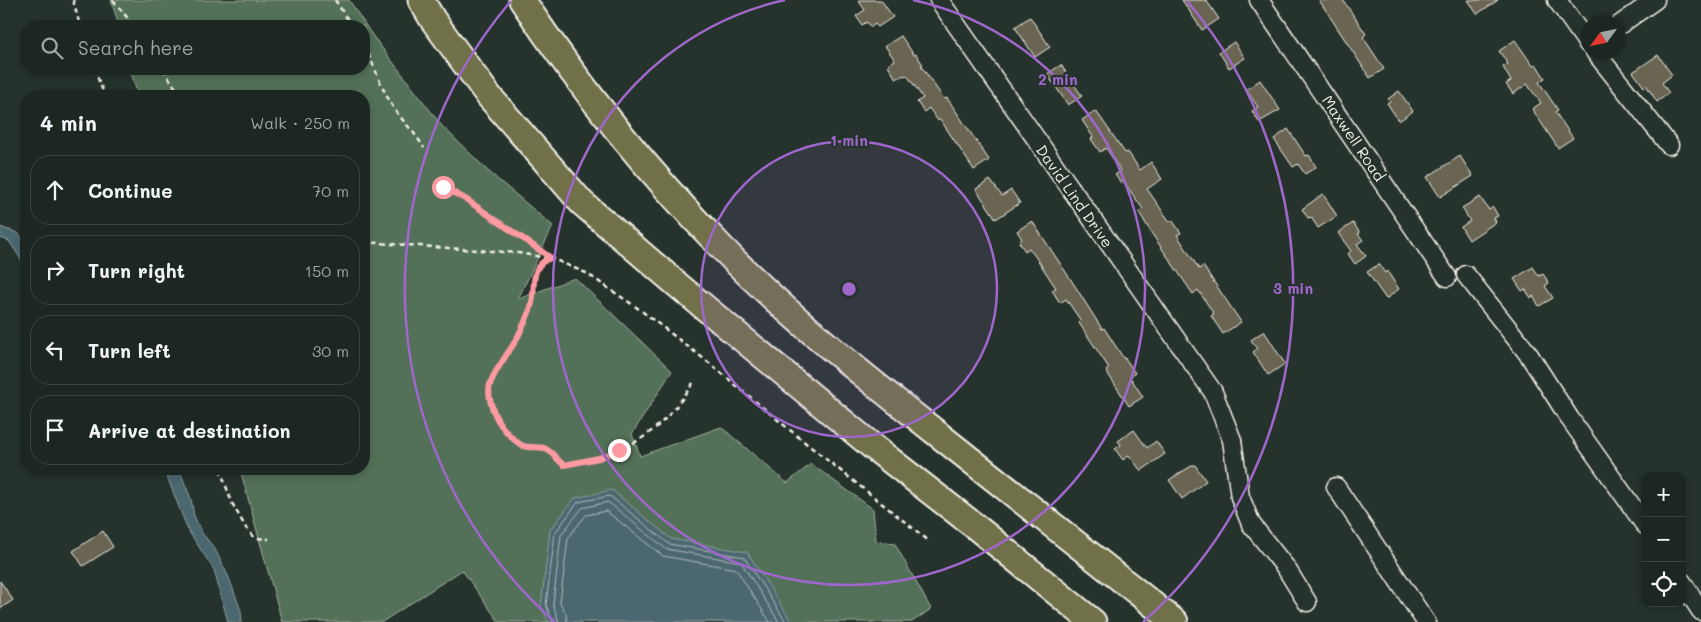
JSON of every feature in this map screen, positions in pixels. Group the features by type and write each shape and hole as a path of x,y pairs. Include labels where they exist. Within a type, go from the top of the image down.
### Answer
{"highway":[{"path":"421,0 433,20 488,95 582,203 872,446 1093,622"},
{"path":"522,0 560,56 638,155 723,249 767,292 858,371 1175,622"}],"street":[{"name":"David Lind Drive","path":"939,0 1213,392 1232,440 1240,496 1251,524 1286,568 1307,602"},
{"name":"Maxwell Road","path":"1260,0 1448,277"},
{"path":"1557,0 1581,34"},
{"path":"1626,20 1655,0"},
{"path":"1601,60 1669,145"},
{"path":"1466,275 1529,355 1570,419 1641,519"},
{"path":"1336,487 1426,622"},
{"path":"1686,588 1701,611"}],"path":[{"path":"73,0 78,20"},
{"path":"113,0 129,20"},
{"path":"335,0 348,20"},
{"path":"370,60 388,100 424,148"},
{"path":"96,75 103,90"},
{"path":"166,75 177,90"},
{"path":"443,187 467,200 550,258 586,273 639,309 708,362 802,440 929,540"},
{"path":"370,242 518,253 550,258"},
{"path":"550,258 544,260 536,267 530,310 508,354 496,370 489,384 489,396 499,422 522,446 531,448 541,447 548,450 564,465 599,458 640,441 651,433 684,398 692,383"},
{"path":"222,475 232,503 246,528 255,538 269,539"}],"green space":[{"path":"111,0 349,0 362,20 117,20"},
{"path":"370,32 442,126 489,172 553,226 518,299 575,278 672,371 632,434 640,456 721,427 787,483 811,464 873,509 876,541 895,544 931,609 912,622 499,622 462,570 382,622 282,622 242,475 370,475 370,90 136,90 132,75 370,75"}],"water":[{"path":"0,227 18,233 20,236 20,258 9,241 0,238"},
{"path":"166,475 181,475 191,499 194,516 202,533 215,549 229,578 241,611 242,622 228,622 214,570 188,530"},
{"path":"612,490 671,539 747,552 792,622 549,622 541,607 550,530 575,498"}],"building":[{"path":"858,0 881,0 893,17 878,27 875,24 871,27 867,22 862,25 856,16 865,10"},
{"path":"1182,0 1206,0 1219,19 1202,30"},
{"path":"1319,0 1343,0 1366,34 1363,37 1384,69 1370,78"},
{"path":"1468,0 1498,0 1477,14"},
{"path":"1030,17 1050,47 1035,57 1015,27"},
{"path":"901,36 914,55 916,54 923,65 921,66 944,99 947,98 989,160 974,170 940,119 938,121 929,108 924,112 917,102 923,98 907,75 896,79 888,65 895,60 885,46"},
{"path":"1515,40 1533,66 1536,64 1545,78 1539,82 1558,110 1555,112 1573,138 1558,148 1532,109 1541,103 1527,84 1513,94 1506,84 1511,81 1503,67 1508,64 1499,51"},
{"path":"1234,42 1245,58 1229,68 1219,52"},
{"path":"1658,55 1672,75 1662,83 1669,93 1657,102 1646,85 1644,87 1633,72"},
{"path":"1061,65 1082,96 1068,105 1047,74"},
{"path":"1260,80 1280,110 1259,122 1252,111 1258,107 1246,90"},
{"path":"1399,91 1413,111 1399,121 1387,103 1390,101 1388,99"},
{"path":"1096,111 1125,153 1128,152 1140,170 1151,162 1162,179 1147,189 1170,222 1172,220 1181,233 1177,235 1199,269 1203,266 1241,322 1223,334 1211,316 1214,314 1198,290 1193,294 1152,234 1139,212 1143,209 1123,181 1121,183 1115,175 1121,171 1106,148 1100,152 1091,139 1093,137 1082,120"},
{"path":"1288,129 1306,156 1309,155 1316,167 1305,174 1298,164 1293,167 1274,139"},
{"path":"1460,156 1473,176 1440,197 1427,177"},
{"path":"990,180 1002,196 1011,190 1020,203 996,219 976,189"},
{"path":"1323,194 1337,216 1318,228 1311,217 1308,218 1302,209"},
{"path":"1480,197 1489,210 1493,207 1498,216 1494,218 1496,222 1469,240 1461,227 1470,221 1462,208"},
{"path":"1032,221 1102,329 1104,328 1135,373 1130,377 1143,397 1129,406 1106,371 1109,368 1079,323 1081,321 1066,299 1060,303 1052,290 1056,288 1037,259 1029,248 1025,251 1019,242 1022,239 1017,231"},
{"path":"1353,223 1363,240 1357,244 1366,256 1355,264 1348,254 1351,251 1338,233"},
{"path":"1379,264 1385,273 1387,271 1399,289 1386,299 1367,272"},
{"path":"1533,267 1539,276 1543,274 1549,283 1545,286 1553,298 1539,306 1533,296 1531,298 1525,289 1522,291 1514,279"},
{"path":"1264,331 1285,364 1268,375 1253,352 1257,349 1251,340"},
{"path":"1134,430 1147,448 1156,441 1165,454 1141,471 1129,455 1123,460 1115,449 1121,445 1118,441"},
{"path":"1195,465 1206,481 1182,499 1169,480"},
{"path":"103,531 113,547 83,566 73,551"},
{"path":"0,581 13,600 0,609"}],"route":[{"path":"443,187 467,200 551,258 544,260 536,267 530,310 508,354 496,370 489,384 492,409 499,422 522,446 531,448 541,447 548,450 558,462 564,465 599,458 619,450"}]}
